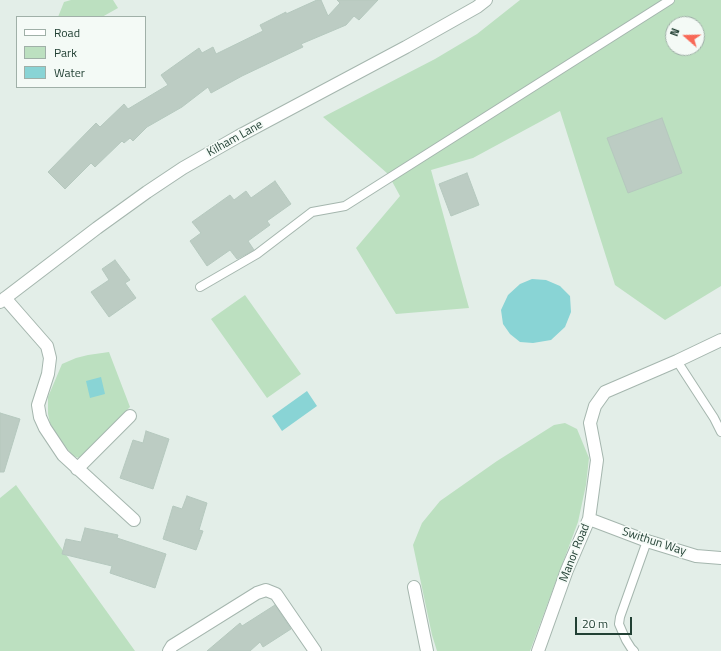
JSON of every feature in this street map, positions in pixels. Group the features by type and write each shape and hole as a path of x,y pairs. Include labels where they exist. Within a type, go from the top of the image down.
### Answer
{"street":[{"name":"Kilham Lane","path":"3,300 96,228 184,168 239,136 406,48 478,2"},
{"path":"3,300 48,346 50,358 48,374 38,405 40,417 45,428 63,455 134,520"},
{"name":"Manor Road","path":"538,651 567,570 589,519 597,460 590,423 596,406 605,392 678,361 721,340"},
{"path":"77,469 130,416"},
{"name":"Swithun Way","path":"589,519 647,541 696,556 721,558"},
{"path":"414,587 427,651"},
{"path":"169,651 172,646 257,593 266,590 276,594 315,651"}],"lane":[{"path":"200,287 257,254 312,212 345,206 670,0"},
{"path":"678,361 714,418 721,432"},
{"path":"634,651 626,640 619,624 620,617 647,541"}],"green space":[{"path":"71,0 113,0 118,8 104,16 58,16 64,2"},
{"path":"520,0 721,0 721,286 665,320 615,285 560,111 473,158 431,170 469,308 396,314 356,248 400,196 388,174 323,117 435,59 477,34"},
{"path":"245,295 301,374 267,398 211,319"},
{"path":"109,352 130,407 79,458 73,456 58,437 50,423 48,414 48,397 62,364 76,358"},
{"path":"565,423 577,429 589,458 586,485 578,522 530,651 437,651 432,635 413,545 422,523 440,501 497,461 554,425"},
{"path":"16,485 135,651 0,651 0,498"}],"water":[{"path":"532,279 546,280 560,286 570,296 571,312 565,327 551,340 533,343 520,342 510,334 503,324 501,310 508,295 520,284"},
{"path":"101,377 105,394 90,398 86,381"},
{"path":"307,391 317,406 282,431 272,416"}],"building":[{"path":"317,0 321,0 328,16 340,3 337,0 378,0 359,20 354,16 346,25 301,44 303,47 242,76 211,93 208,87 182,107 147,127 133,141 130,138 124,143 122,141 95,167 91,163 65,189 48,172 96,123 100,127 124,104 128,109 168,85 161,75 199,48 202,53 213,47 216,54 263,31 260,25 286,12 286,14"},
{"path":"662,118 682,173 628,193 607,138"},
{"path":"467,173 479,205 451,216 439,184"},
{"path":"275,181 291,204 267,221 270,225 248,241 254,250 237,259 230,250 207,266 190,241 201,233 192,222 230,195 234,200 246,191 251,198"},
{"path":"115,260 130,280 125,283 136,298 109,317 91,292 109,280 102,269"},
{"path":"0,413 20,419 4,472 0,472"},
{"path":"146,431 169,439 153,489 120,478 133,440 143,443"},
{"path":"187,496 207,503 199,530 203,531 196,550 163,539 173,506 182,509"},
{"path":"85,528 118,535 117,538 166,554 155,588 110,573 112,566 62,554 66,539 81,542"},
{"path":"275,605 291,629 263,647 260,642 250,651 207,651 240,623 242,626"}]}
